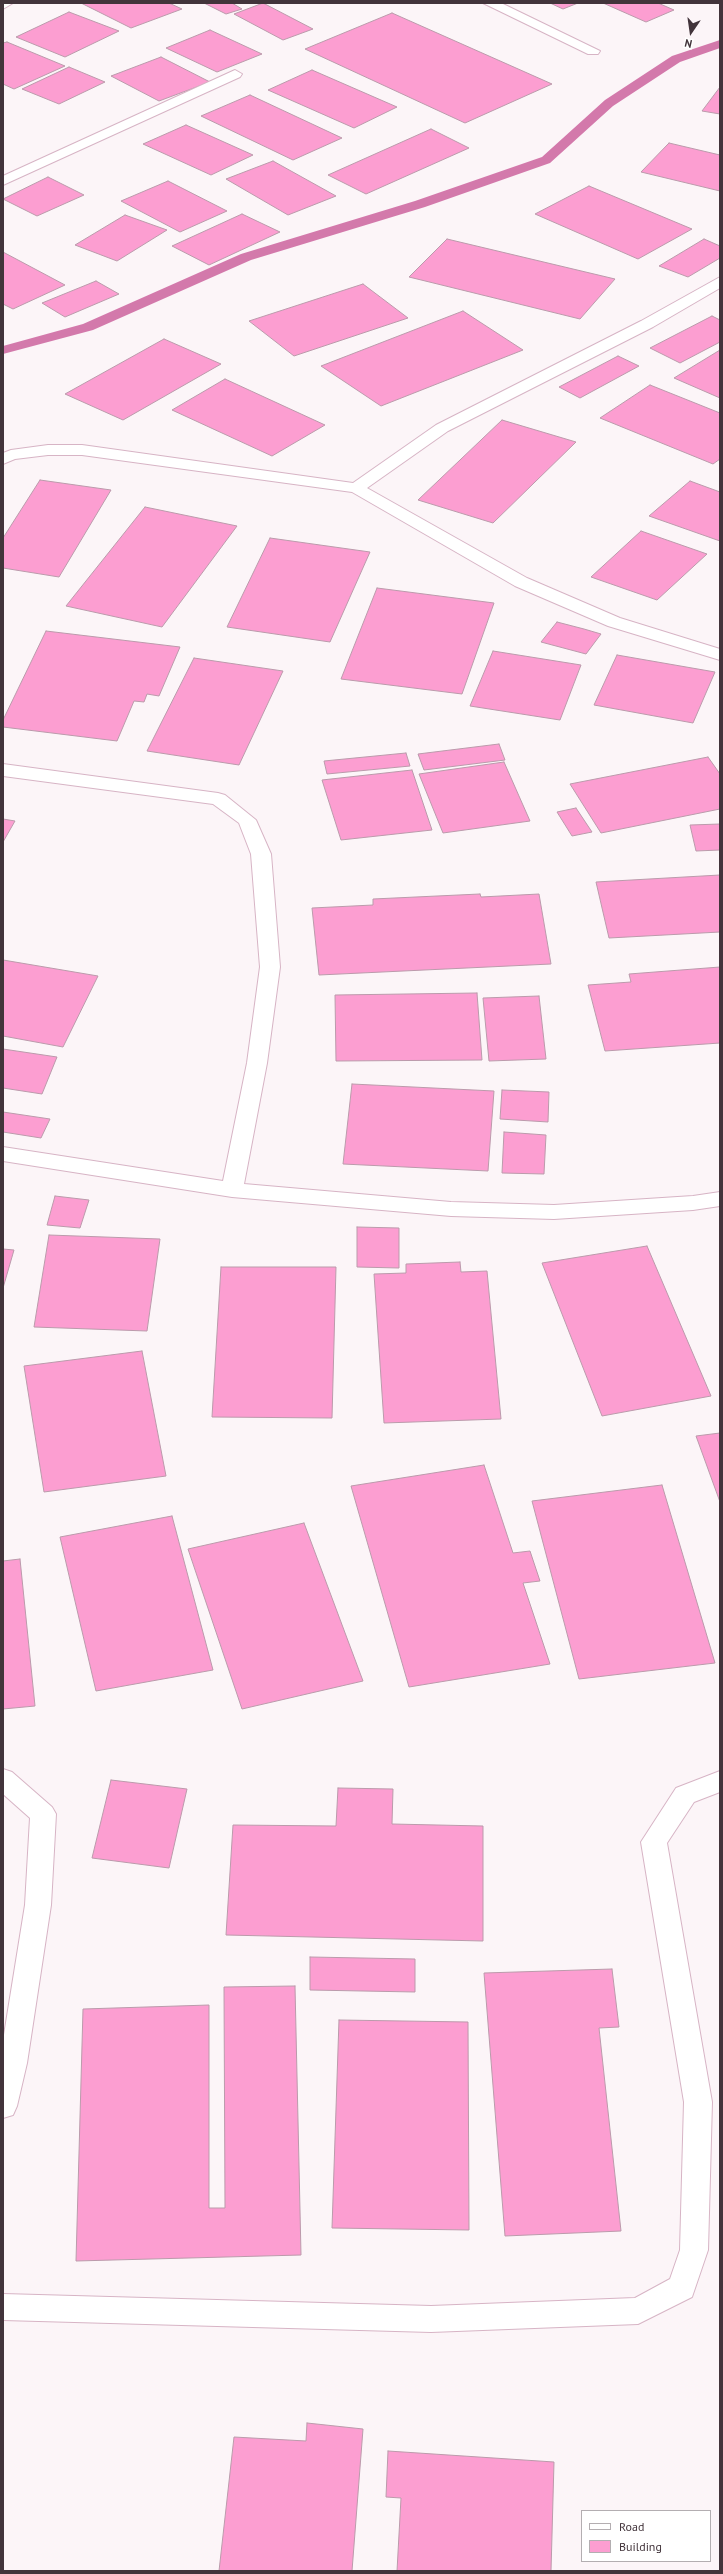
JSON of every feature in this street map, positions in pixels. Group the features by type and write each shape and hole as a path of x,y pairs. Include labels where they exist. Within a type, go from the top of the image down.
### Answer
{"street":[{"path":"490,3 593,51"},
{"path":"3,181 235,74"},
{"path":"356,488 442,428 647,324 720,282"},
{"path":"3,459 11,455 48,450 82,450 356,488 522,582 614,622 720,655"},
{"path":"3,770 218,799 247,820 261,854 270,968 257,1063 232,1190"},
{"path":"3,1154 107,1172 232,1190 451,1209 554,1212 693,1203 720,1198"},
{"path":"3,1779 43,1814 38,1905 13,2063 3,2106"},
{"path":"3,2307 439,2318 638,2311 682,2288 694,2250 698,2102 654,1842 685,1795 720,1781"}],"building":[{"path":"81,3 169,3 182,9 131,28"},
{"path":"204,3 232,3 242,9 226,14"},
{"path":"263,3 313,29 283,40 234,14"},
{"path":"550,3 578,3 563,9"},
{"path":"603,3 658,3 674,10 646,22"},
{"path":"69,12 119,31 65,57 16,37"},
{"path":"392,13 552,84 465,123 305,49"},
{"path":"210,30 262,54 217,72 166,48"},
{"path":"7,42 65,66 14,89 3,84 3,43"},
{"path":"161,57 210,82 159,101 111,76"},
{"path":"69,67 105,82 59,104 22,89"},
{"path":"312,70 397,107 354,128 268,90"},
{"path":"720,87 720,114 702,111"},
{"path":"250,95 342,138 293,160 201,116"},
{"path":"186,125 253,155 211,175 143,144"},
{"path":"431,129 469,148 366,194 328,175"},
{"path":"669,143 720,155 720,191 641,172"},
{"path":"273,161 336,196 288,215 226,179"},
{"path":"48,177 84,195 37,216 3,199"},
{"path":"168,181 227,211 180,232 121,201"},
{"path":"589,186 692,229 638,259 535,214"},
{"path":"242,214 280,232 209,265 172,246"},
{"path":"125,215 167,230 117,261 75,245"},
{"path":"447,239 615,279 580,319 409,277"},
{"path":"704,239 720,246 720,258 688,277 659,266"},
{"path":"3,252 65,285 13,309 3,304"},
{"path":"96,281 119,294 65,317 42,303"},
{"path":"363,284 408,318 294,356 249,321"},
{"path":"463,311 523,350 381,406 321,366"},
{"path":"712,316 720,320 720,342 680,363 650,348"},
{"path":"164,339 221,364 123,420 65,394"},
{"path":"720,350 720,398 674,378"},
{"path":"618,356 639,366 580,398 559,387"},
{"path":"225,379 325,425 272,456 172,410"},
{"path":"650,385 720,413 720,459 713,464 600,418"},
{"path":"502,420 576,442 493,523 418,500"},
{"path":"40,480 111,490 59,577 3,568 3,538"},
{"path":"690,481 720,492 720,541 649,516"},
{"path":"145,507 237,526 162,627 66,606"},
{"path":"641,531 707,554 657,600 591,577"},
{"path":"270,538 370,552 330,642 227,627"},
{"path":"377,588 494,603 462,694 341,679"},
{"path":"557,622 601,634 586,654 541,642"},
{"path":"46,631 180,647 159,696 147,694 144,702 134,701 117,741 3,727 3,720"},
{"path":"493,651 581,665 560,720 470,706"},
{"path":"617,655 715,672 693,723 594,705"},
{"path":"194,658 283,671 239,765 147,751"},
{"path":"499,744 505,760 424,770 418,754"},
{"path":"406,753 410,766 327,774 324,761"},
{"path":"708,757 720,774 720,809 601,833 570,784"},
{"path":"504,762 530,821 443,833 419,774"},
{"path":"412,770 432,830 341,840 322,780"},
{"path":"576,808 592,832 572,836 557,812"},
{"path":"3,819 15,821 3,842"},
{"path":"720,824 720,850 696,851 690,825"},
{"path":"720,875 720,932 609,938 596,882"},
{"path":"480,894 481,897 539,894 551,964 319,975 312,908 373,905 373,899"},
{"path":"3,960 98,976 63,1047 3,1036"},
{"path":"720,967 720,1043 605,1051 588,985 631,982 629,974"},
{"path":"477,993 482,1060 336,1061 335,995"},
{"path":"539,996 546,1059 489,1061 483,998"},
{"path":"3,1049 57,1057 42,1094 3,1088"},
{"path":"352,1084 494,1091 488,1171 343,1164"},
{"path":"502,1090 549,1092 548,1122 500,1119"},
{"path":"3,1112 50,1119 41,1138 3,1132"},
{"path":"504,1132 546,1135 544,1174 502,1173"},
{"path":"55,1196 89,1200 80,1228 47,1225"},
{"path":"357,1227 399,1228 399,1268 357,1267"},
{"path":"49,1235 160,1239 147,1331 34,1327"},
{"path":"647,1246 711,1396 602,1416 542,1263"},
{"path":"3,1249 14,1250 3,1288"},
{"path":"460,1262 461,1272 487,1271 501,1419 384,1423 374,1274 406,1273 406,1264"},
{"path":"221,1267 336,1267 332,1418 212,1417"},
{"path":"142,1351 166,1476 44,1492 24,1366"},
{"path":"720,1433 720,1502 696,1436"},
{"path":"484,1465 513,1553 530,1551 540,1581 523,1583 550,1664 409,1687 351,1486"},
{"path":"662,1485 715,1663 579,1679 532,1501"},
{"path":"172,1516 213,1670 96,1691 60,1537"},
{"path":"304,1523 363,1681 242,1709 188,1549"},
{"path":"20,1559 35,1706 3,1709 3,1561"},
{"path":"111,1780 187,1789 169,1868 92,1858"},
{"path":"338,1788 393,1789 392,1824 483,1826 483,1941 226,1935 233,1825 336,1826"},
{"path":"310,1957 415,1959 415,1992 310,1990"},
{"path":"612,1969 619,2027 599,2028 621,2231 505,2236 484,1973"},
{"path":"295,1986 301,2255 76,2261 83,2009 209,2005 209,2208 225,2208 224,1987"},
{"path":"339,2020 468,2022 469,2230 332,2228"},
{"path":"307,2423 363,2429 352,2571 219,2571 234,2437 306,2441"},
{"path":"388,2451 554,2462 551,2571 397,2571 401,2498 386,2497"}],"waterway":[{"path":"3,350 88,327 246,257 420,204 546,160 609,103 676,59 720,44"}]}
